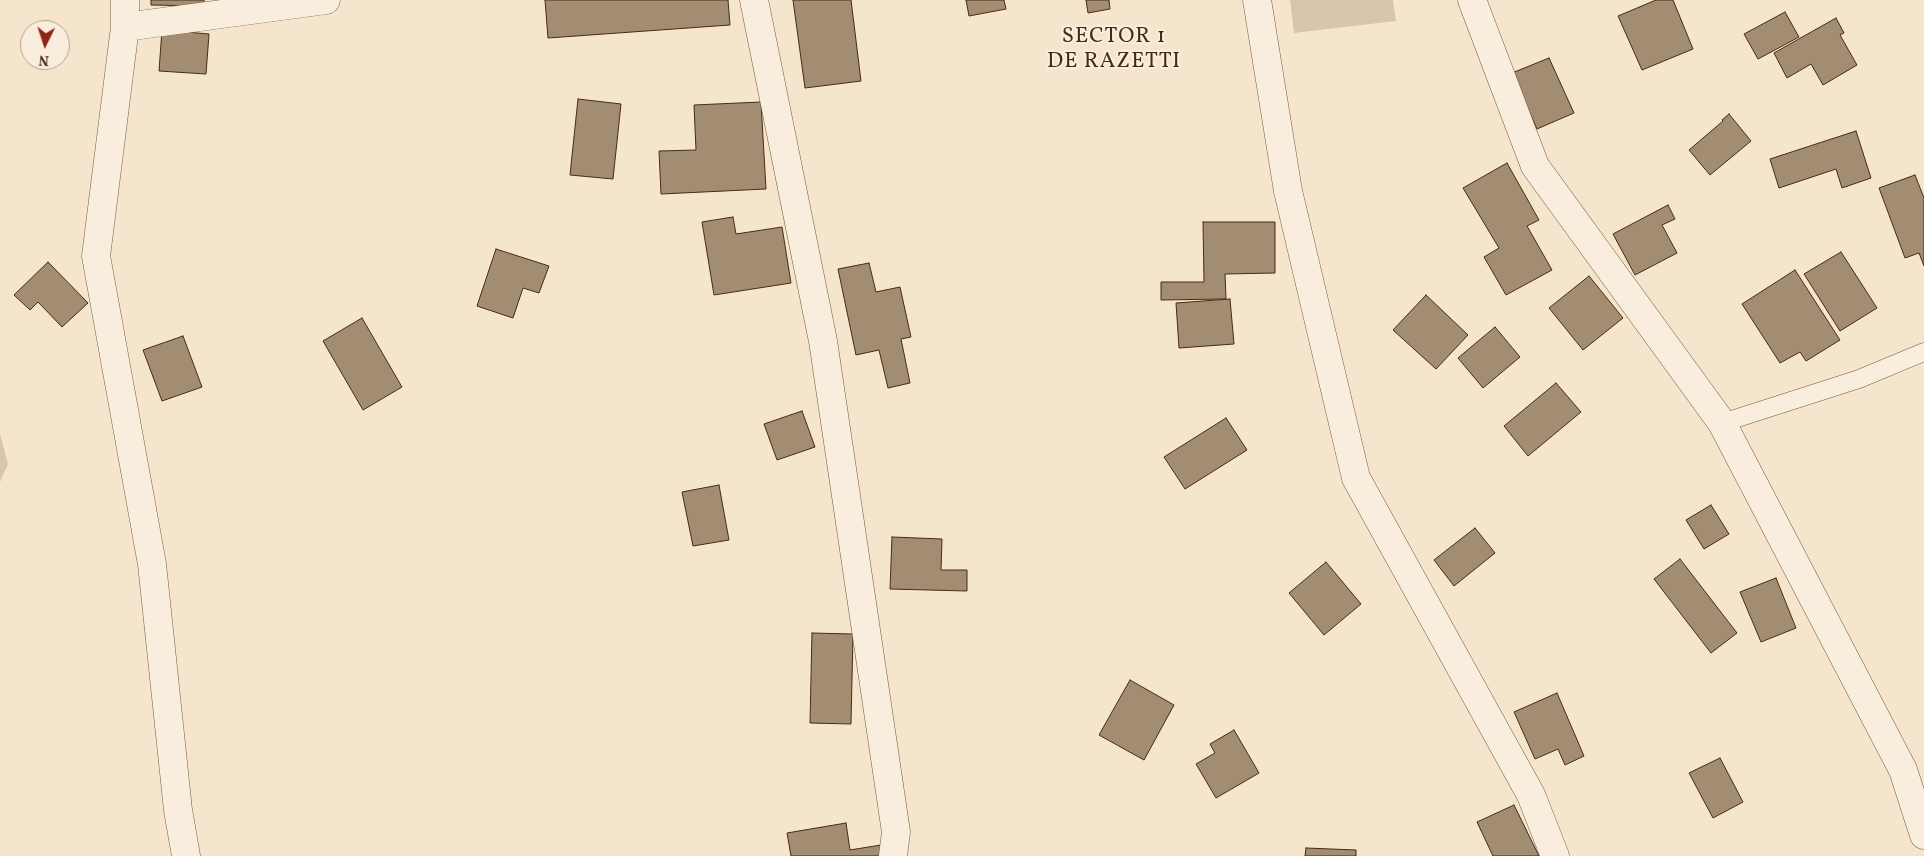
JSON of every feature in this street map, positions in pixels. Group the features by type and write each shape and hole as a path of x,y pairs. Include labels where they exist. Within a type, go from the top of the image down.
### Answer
{"street":[{"path":"125,0 125,27 96,256 152,564 178,810 186,856"},
{"path":"125,27 326,0"},
{"path":"754,0 822,341 896,832 894,856"},
{"path":"1257,0 1288,192 1356,478 1531,795 1556,856"},
{"path":"1472,0 1535,166 1722,424 1903,770 1924,835"}],"lane":[{"path":"1722,424 1859,379 1924,352"}],"shaded area":[{"path":"1290,0 1393,0 1396,21 1294,33"},
{"path":"0,434 8,464 0,482"}],"building":[{"path":"151,0 204,0 204,6 151,5"},
{"path":"545,0 728,0 730,25 548,38"},
{"path":"793,0 851,0 861,81 805,88"},
{"path":"966,0 1004,0 1006,9 969,16"},
{"path":"1086,0 1109,0 1110,9 1088,13"},
{"path":"1656,0 1673,0 1693,49 1642,70 1618,16"},
{"path":"1785,12 1799,37 1758,59 1744,34"},
{"path":"1836,18 1844,33 1840,35 1857,65 1823,85 1811,64 1787,78 1774,53"},
{"path":"162,30 209,34 206,74 159,71"},
{"path":"1549,58 1574,113 1537,129 1512,73"},
{"path":"578,99 621,104 613,179 570,175"},
{"path":"761,102 766,189 661,194 659,151 696,150 694,105"},
{"path":"1729,114 1751,141 1710,175 1689,150"},
{"path":"1856,131 1871,178 1842,188 1836,169 1779,188 1770,159"},
{"path":"1507,163 1539,220 1527,226 1552,270 1506,295 1484,257 1499,248 1463,188"},
{"path":"1915,175 1924,198 1924,266 1919,253 1905,258 1879,188"},
{"path":"1668,205 1675,219 1662,225 1677,253 1635,275 1613,234"},
{"path":"733,217 736,234 782,227 791,283 714,295 702,222"},
{"path":"1203,222 1275,222 1275,273 1225,274 1226,299 1161,300 1161,282 1204,282"},
{"path":"496,249 549,266 539,293 523,288 513,318 477,306"},
{"path":"1841,252 1877,308 1840,331 1804,274"},
{"path":"48,262 88,303 62,327 38,302 30,310 14,295"},
{"path":"869,263 876,292 900,287 911,337 901,339 910,383 888,388 879,350 856,355 838,269"},
{"path":"1795,270 1840,340 1806,361 1800,352 1780,363 1742,304"},
{"path":"1589,276 1623,318 1583,350 1549,308"},
{"path":"1426,295 1468,335 1436,369 1393,330"},
{"path":"1230,299 1234,344 1179,348 1176,303"},
{"path":"362,318 402,387 363,410 323,341"},
{"path":"1495,327 1520,357 1483,388 1458,358"},
{"path":"183,336 202,387 162,401 143,350"},
{"path":"1556,383 1581,412 1528,456 1504,426"},
{"path":"802,411 815,447 777,460 764,424"},
{"path":"1226,418 1247,450 1185,489 1164,457"},
{"path":"719,485 729,540 693,546 682,492"},
{"path":"1711,505 1729,534 1704,549 1686,520"},
{"path":"1475,528 1495,553 1454,586 1434,560"},
{"path":"892,537 942,539 941,570 967,570 967,591 890,589"},
{"path":"1680,559 1737,633 1711,653 1654,579"},
{"path":"1326,562 1361,604 1324,635 1289,593"},
{"path":"1776,578 1796,628 1761,642 1740,592"},
{"path":"812,633 853,634 851,724 810,723"},
{"path":"1130,680 1174,705 1144,760 1099,735"},
{"path":"1557,693 1584,756 1565,765 1558,749 1535,759 1514,712"},
{"path":"1234,730 1259,773 1216,798 1196,764 1215,753 1210,744"},
{"path":"1720,758 1743,802 1713,818 1689,773"},
{"path":"1514,805 1539,856 1493,856 1477,822"},
{"path":"846,823 850,850 881,845 883,856 791,856 787,833"},
{"path":"1306,848 1356,850 1356,856 1305,856"}],"district":[{"name":"SECTOR 1 DE RAZETTI","path":"1114,50"}]}
